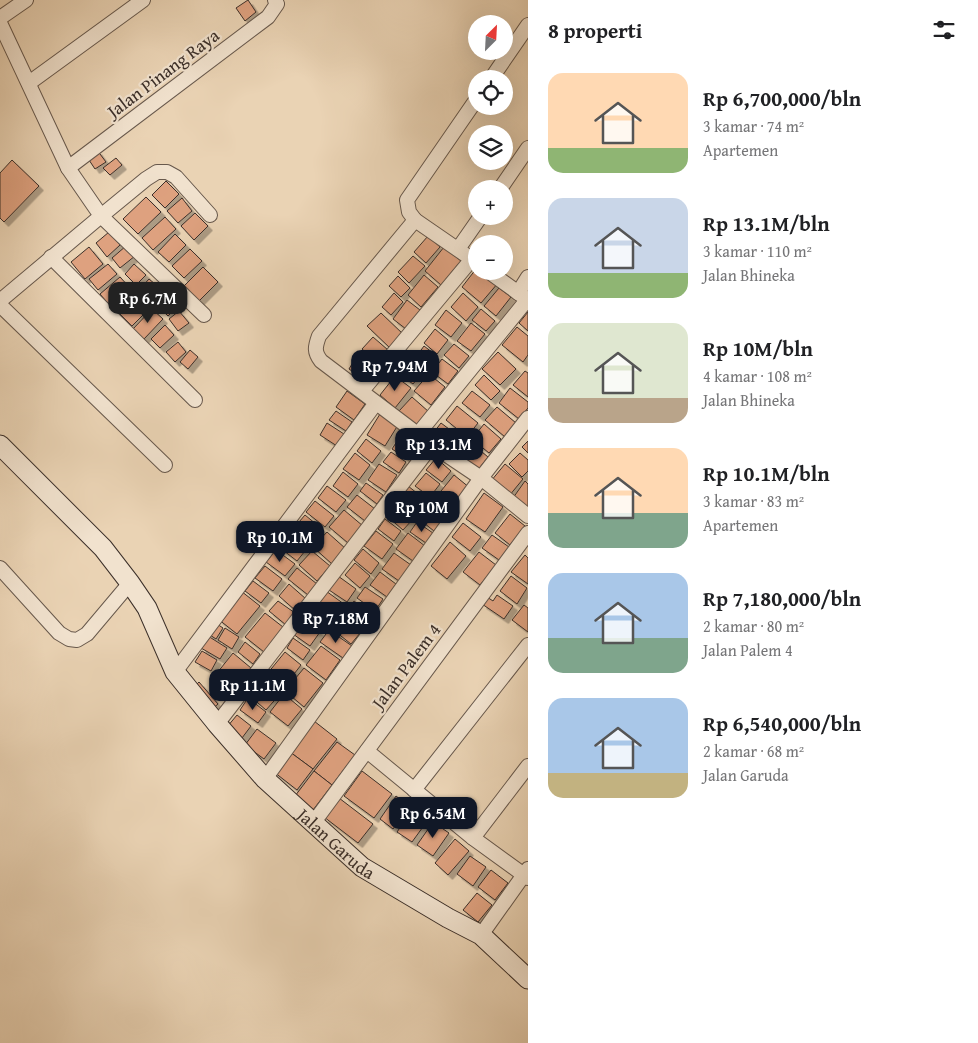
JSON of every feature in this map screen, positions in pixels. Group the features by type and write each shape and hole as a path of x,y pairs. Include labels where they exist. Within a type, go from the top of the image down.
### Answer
{"street":[{"path":"0,18 26,0"},
{"path":"29,83 143,0"},
{"name":"Jalan Pinang Raya","path":"68,168 268,17 276,2"},
{"path":"0,24 68,168 101,216 204,315"},
{"path":"497,70 528,25"},
{"path":"468,112 407,200 412,216 468,256"},
{"path":"506,180 528,148"},
{"path":"0,301 146,179 157,172 167,172 176,177 210,215"},
{"path":"412,216 319,336 315,354 321,361 376,403 432,445 481,478 528,516"},
{"path":"458,249 474,225"},
{"path":"51,258 196,400"},
{"path":"362,391 468,268"},
{"path":"418,434 524,298 528,277"},
{"path":"500,280 524,298"},
{"path":"0,305 165,465"},
{"path":"174,672 376,403"},
{"path":"265,779 481,478 528,418"},
{"name":"Jalan Garuda","path":"0,445 103,548 130,582 147,608 174,672 265,779 362,867 423,904 481,934 528,979"},
{"path":"217,724 432,445"},
{"name":"Jalan Palem 4","path":"314,822 528,533"},
{"path":"2,573 59,633 69,639 77,640 86,634 130,582"},
{"path":"414,790 528,645"},
{"path":"367,751 473,838 526,874 481,934"},
{"path":"473,838 528,766"}],"building":[{"path":"248,0 256,12 245,21 236,8"},
{"path":"97,150 106,162 95,169 87,157"},
{"path":"116,158 122,165 110,175 103,168"},
{"path":"12,160 39,186 4,222 0,218 0,173"},
{"path":"166,181 179,194 165,208 152,195"},
{"path":"146,197 161,212 138,234 123,219"},
{"path":"182,198 192,211 178,223 167,211"},
{"path":"195,213 208,226 194,240 181,226"},
{"path":"165,217 176,229 153,250 142,238"},
{"path":"109,232 120,245 107,257 96,243"},
{"path":"175,234 186,245 169,262 158,252"},
{"path":"428,236 440,247 426,263 414,252"},
{"path":"126,246 135,256 120,268 112,258"},
{"path":"89,247 103,264 85,279 71,262"},
{"path":"444,247 461,261 441,285 425,271"},
{"path":"190,249 202,261 184,278 172,266"},
{"path":"413,256 425,266 409,283 398,272"},
{"path":"108,264 117,274 98,290 89,279"},
{"path":"134,264 146,275 136,285 125,274"},
{"path":"203,267 218,282 199,301 184,286"},
{"path":"424,275 438,287 421,307 408,295"},
{"path":"398,276 410,288 401,297 389,286"},
{"path":"120,277 131,289 111,307 100,294"},
{"path":"149,279 161,289 151,299 140,289"},
{"path":"468,279 494,280 498,283 481,303 462,287"},
{"path":"499,288 511,297 496,316 484,306"},
{"path":"135,293 150,308 132,326 117,311"},
{"path":"394,293 403,302 391,315 382,307"},
{"path":"463,293 478,307 466,321 451,307"},
{"path":"167,297 177,307 168,316 158,306"},
{"path":"407,300 420,310 406,329 393,319"},
{"path":"152,309 163,319 144,339 133,329"},
{"path":"481,309 495,321 486,331 472,320"},
{"path":"446,310 462,323 451,337 435,325"},
{"path":"179,311 189,323 178,331 169,319"},
{"path":"528,312 528,331 519,323"},
{"path":"381,313 404,335 391,349 367,326"},
{"path":"471,323 485,334 471,351 457,341"},
{"path":"165,325 174,335 160,348 151,339"},
{"path":"517,327 528,336 528,355 523,362 502,345"},
{"path":"435,329 448,340 437,354 424,343"},
{"path":"373,337 388,350 378,363 362,349"},
{"path":"178,342 186,352 175,362 166,352"},
{"path":"454,344 469,356 459,368 444,355"},
{"path":"424,346 437,356 425,371 413,361"},
{"path":"190,350 198,357 188,369 180,362"},
{"path":"498,352 516,369 500,385 482,369"},
{"path":"358,354 376,366 366,381 349,369"},
{"path":"442,359 458,371 448,384 432,372"},
{"path":"406,360 422,373 413,384 397,372"},
{"path":"525,371 528,373 528,397 513,385"},
{"path":"429,374 445,387 431,405 414,391"},
{"path":"484,375 500,391 491,400 475,385"},
{"path":"395,376 411,388 395,408 380,395"},
{"path":"510,388 528,402 528,408 519,419 499,403"},
{"path":"347,391 365,404 354,420 336,407"},
{"path":"472,391 490,405 480,417 462,403"},
{"path":"412,397 429,412 416,427 399,411"},
{"path":"457,406 478,423 467,437 446,420"},
{"path":"497,407 516,423 505,437 485,420"},
{"path":"336,411 352,422 346,431 329,420"},
{"path":"380,414 398,425 385,446 367,435"},
{"path":"327,423 344,434 337,446 320,435"},
{"path":"441,423 461,438 451,451 431,436"},
{"path":"484,424 501,439 489,453 472,439"},
{"path":"403,432 420,444 409,460 392,449"},
{"path":"366,439 381,451 372,463 357,451"},
{"path":"469,441 488,457 477,471 458,455"},
{"path":"528,441 528,453 522,447"},
{"path":"391,452 406,462 399,473 383,462"},
{"path":"355,453 370,465 359,480 343,469"},
{"path":"520,453 528,460 528,471 522,477 509,464"},
{"path":"436,458 451,471 442,482 426,470"},
{"path":"379,464 397,475 386,492 368,480"},
{"path":"505,464 523,479 509,496 491,481"},
{"path":"343,472 358,484 348,497 333,486"},
{"path":"426,473 440,484 430,497 415,486"},
{"path":"454,475 470,488 457,504 441,491"},
{"path":"525,481 528,484 528,508 513,498"},
{"path":"366,483 383,495 377,504 360,491"},
{"path":"327,486 346,500 336,512 318,498"},
{"path":"408,486 427,501 415,516 397,501"},
{"path":"438,493 453,505 448,513 432,502"},
{"path":"484,493 503,507 485,532 466,519"},
{"path":"357,495 375,509 365,521 347,507"},
{"path":"315,501 334,516 325,527 306,512"},
{"path":"396,505 413,519 403,530 387,516"},
{"path":"430,505 445,517 434,531 419,519"},
{"path":"344,510 363,526 348,543 329,527"},
{"path":"510,514 525,526 510,545 495,533"},
{"path":"305,515 322,529 311,544 293,529"},
{"path":"385,519 401,531 394,541 378,529"},
{"path":"417,522 433,533 426,543 410,532"},
{"path":"463,523 481,537 470,551 452,537"},
{"path":"376,531 393,544 382,559 364,546"},
{"path":"291,532 309,546 297,561 279,547"},
{"path":"327,532 346,549 332,564 313,547"},
{"path":"408,533 425,546 413,561 396,549"},
{"path":"492,535 509,547 499,560 482,548"},
{"path":"450,542 466,556 447,579 431,566"},
{"path":"363,549 379,563 371,574 354,560"},
{"path":"276,550 295,564 285,576 266,562"},
{"path":"312,551 330,566 317,581 299,565"},
{"path":"479,552 496,565 480,585 463,572"},
{"path":"394,553 411,565 399,581 382,569"},
{"path":"525,555 528,558 528,584 511,572"},
{"path":"355,563 370,576 360,588 345,575"},
{"path":"265,566 282,579 273,591 255,578"},
{"path":"297,568 317,584 308,595 288,579"},
{"path":"380,572 396,584 387,597 370,585"},
{"path":"338,576 356,589 347,602 329,590"},
{"path":"511,576 527,588 517,604 500,591"},
{"path":"253,581 269,593 261,603 245,591"},
{"path":"289,584 306,599 296,611 279,596"},
{"path":"365,587 383,599 375,611 357,598"},
{"path":"241,591 260,606 237,634 218,619"},
{"path":"326,591 344,604 335,616 317,602"},
{"path":"497,595 513,606 504,619 482,604 487,597 493,601"},
{"path":"278,601 295,613 286,625 269,611"},
{"path":"354,601 372,614 364,627 345,614"},
{"path":"524,605 528,608 528,632 512,620"},
{"path":"314,606 329,616 320,629 305,619"},
{"path":"265,613 283,627 264,652 245,637"},
{"path":"340,616 361,632 351,644 331,628"},
{"path":"303,620 320,632 310,646 293,634"},
{"path":"214,622 223,628 216,639 207,633"},
{"path":"225,628 239,637 232,649 218,640"},
{"path":"329,630 352,646 343,658 320,642"},
{"path":"208,636 227,648 220,659 201,648"},
{"path":"293,638 310,650 303,660 287,648"},
{"path":"245,642 260,654 253,664 238,652"},
{"path":"321,646 340,660 326,680 306,665"},
{"path":"202,651 217,660 211,671 195,662"},
{"path":"285,652 301,665 284,687 267,674"},
{"path":"233,653 251,668 230,692 213,678"},
{"path":"304,668 323,683 304,707 285,691"},
{"path":"264,679 281,693 266,710 250,696"},
{"path":"199,682 218,704 211,710 192,689"},
{"path":"284,694 302,709 288,726 270,712"},
{"path":"248,698 266,712 258,723 240,710"},
{"path":"237,715 251,726 242,738 227,727"},
{"path":"314,721 337,739 313,769 290,752"},
{"path":"257,729 276,743 264,759 245,745"},
{"path":"337,742 355,755 332,785 314,771"},
{"path":"290,752 313,769 297,790 274,772"},
{"path":"314,771 332,785 313,810 295,796"},
{"path":"362,771 392,794 374,818 344,796"},
{"path":"396,796 409,806 393,829 380,819"},
{"path":"339,798 373,824 358,843 324,817"},
{"path":"413,809 428,820 412,842 397,832"},
{"path":"433,822 449,833 433,856 417,845"},
{"path":"455,839 469,851 448,875 435,863"},
{"path":"470,856 486,867 473,886 457,874"},
{"path":"491,870 508,883 495,900 478,887"},
{"path":"477,893 492,905 478,922 463,910"}]}
